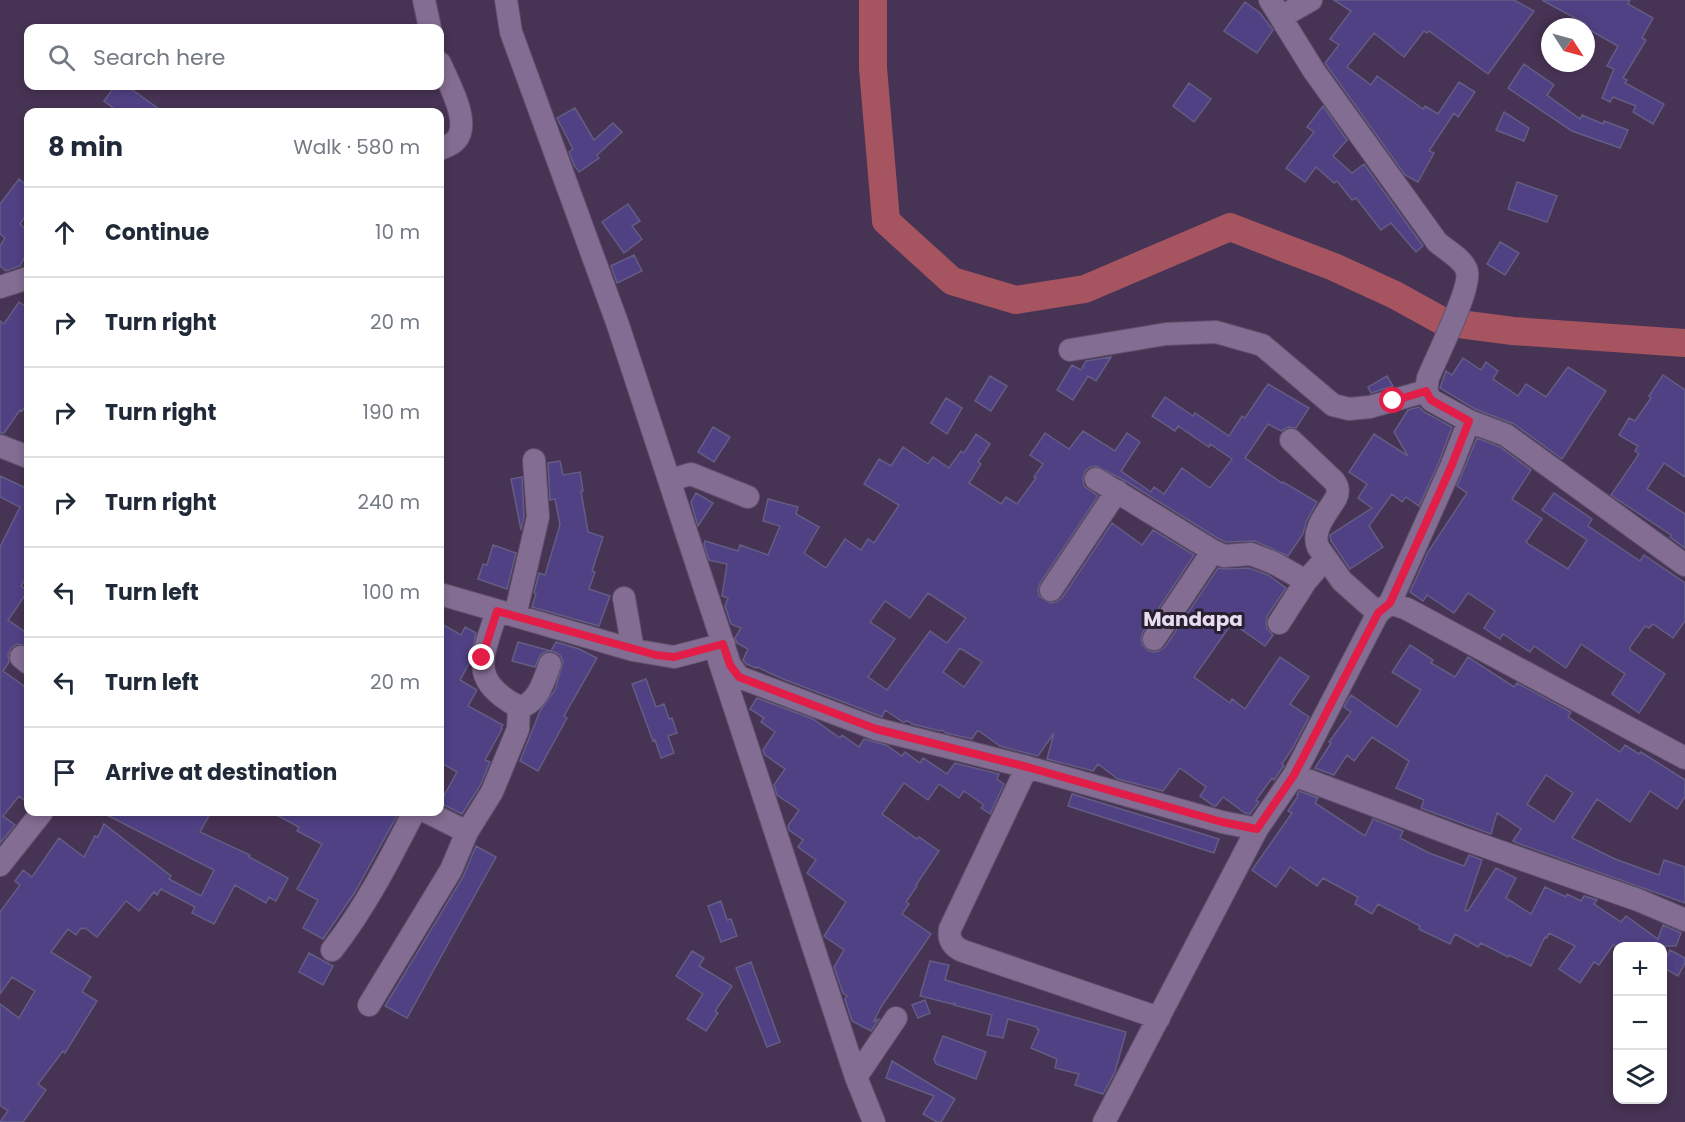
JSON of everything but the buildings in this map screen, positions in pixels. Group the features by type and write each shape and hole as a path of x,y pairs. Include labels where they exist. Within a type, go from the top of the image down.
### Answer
{"street":[{"path":"424,0 429,24"},
{"path":"506,0 511,32 618,325 670,480 716,647 856,1077 874,1122"},
{"path":"1311,0 1275,8 1314,71 1437,242 1464,265 1467,272 1462,296 1428,378 1426,391 1431,400 1469,421 1506,435 1685,565"},
{"path":"444,72 461,118 459,136 444,147"},
{"path":"0,287 24,279"},
{"path":"1070,350 1166,334 1216,332 1262,345 1333,405 1349,409 1370,407 1426,391"},
{"path":"1104,1122 1257,829 1294,775 1384,608 1451,467 1469,421"},
{"path":"1291,440 1338,487 1339,493 1317,531 1316,537 1318,547 1325,559 1342,581 1384,608 1407,609 1685,758"},
{"path":"0,446 24,455"},
{"path":"534,460 538,517 506,613 482,658 483,675 494,689 519,707 527,705 542,687 550,663"},
{"path":"670,480 691,474 748,497"},
{"path":"1096,479 1213,551 1224,556 1251,554 1274,563 1306,581"},
{"path":"1051,590 1117,491"},
{"path":"1154,639 1213,551"},
{"path":"1279,622 1306,581 1325,559"},
{"path":"624,598 633,650"},
{"path":"444,599 506,613 633,650 674,657 716,647"},
{"path":"716,647 739,677 876,729 1027,767 1222,822 1257,829"},
{"path":"369,1005 451,870 467,832 492,792 518,729 519,707"},
{"path":"1027,767 950,929 951,942 957,949 1159,1018"},
{"path":"1294,775 1464,839 1638,900 1685,920"},
{"path":"0,865 39,816"},
{"path":"332,950 344,935 385,867 412,816"},
{"path":"435,816 467,832"},
{"path":"856,1077 896,1018"}],"waterway":[{"path":"873,0 873,68 886,221 952,281 1016,300 1085,289 1230,227 1334,267 1395,295 1444,322 1513,331 1685,343"}],"district":[{"name":"Mandapa","path":"1193,619"}],"route":[{"path":"482,658 497,611 656,655 674,657 723,644 730,665 739,677 876,729 1027,767 1222,822 1257,829 1294,775 1378,613 1390,603 1451,467 1469,421 1431,400 1426,391 1393,401"}]}
